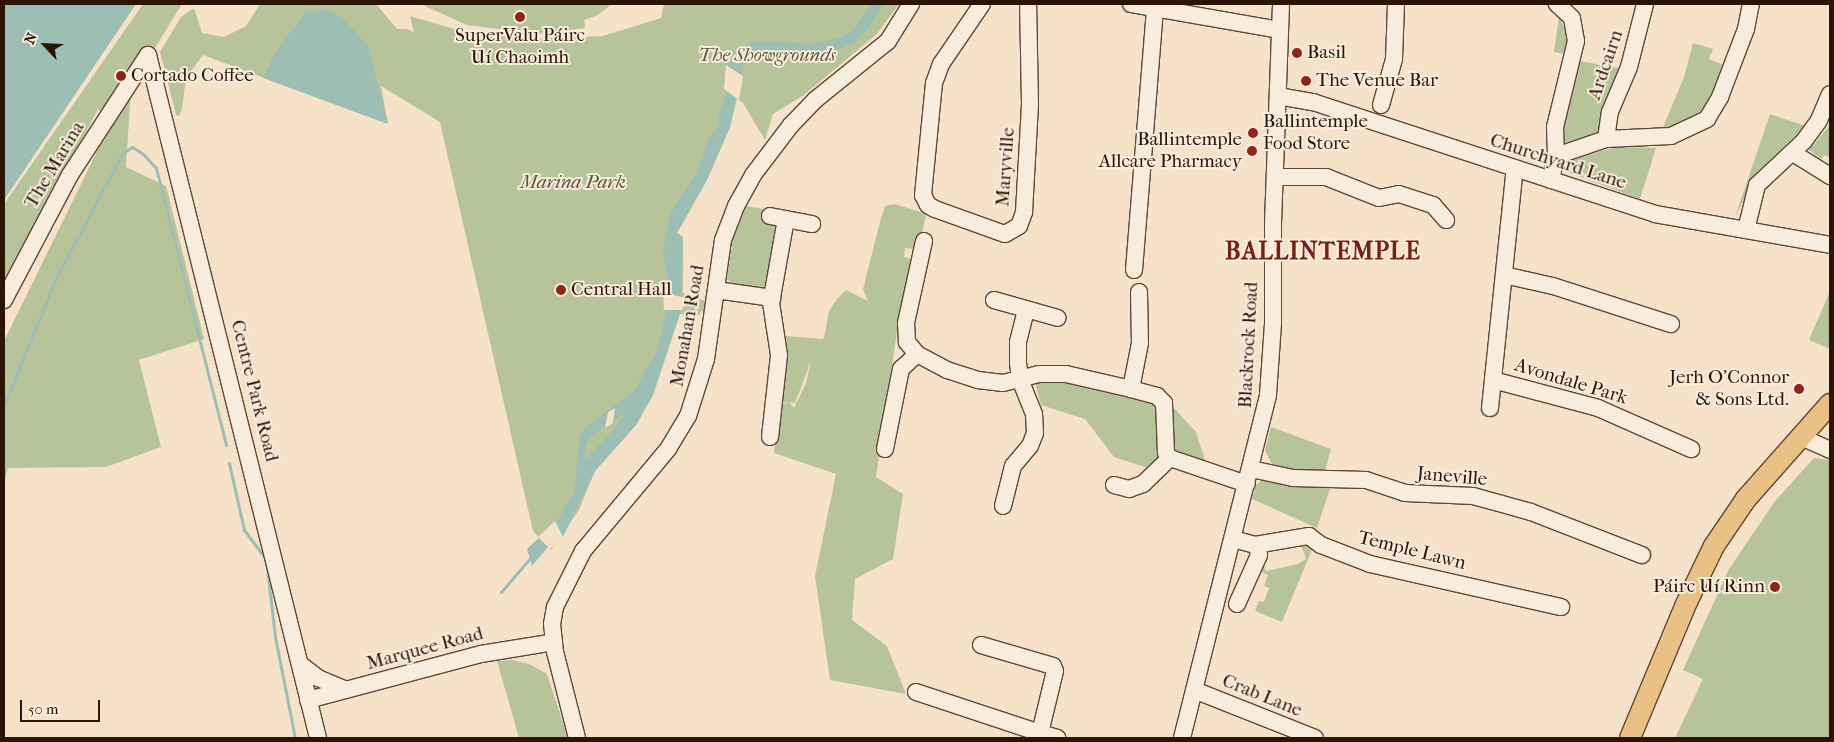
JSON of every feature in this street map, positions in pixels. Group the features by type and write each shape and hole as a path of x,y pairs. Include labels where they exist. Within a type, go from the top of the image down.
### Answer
{"main road":[{"path":"1630,738 1707,560 1744,501 1830,404"}],"street":[{"name":"Monahan Road","path":"576,738 554,642 555,606 583,550 668,449 688,416 704,367 723,240 736,206 753,175 808,107 888,41 912,4"},
{"name":"Maryville","path":"982,4 945,58 934,83 923,195 928,205 935,209 1005,234 1019,226 1024,212 1030,104 1028,4"},
{"path":"1131,4 1280,30"},
{"name":"Blackrock Road","path":"1182,738 1266,408 1272,355 1275,176 1281,4"},
{"path":"1381,105 1394,59 1396,4"},
{"path":"1551,180 1556,156 1555,127 1576,35 1572,18 1557,4"},
{"name":"Ardcairn","path":"1606,139 1610,112 1629,68 1645,4"},
{"path":"1556,156 1606,139 1665,137 1707,119 1720,97 1746,29 1751,4"},
{"path":"1134,270 1155,9"},
{"name":"The Marina","path":"4,300 70,175 148,55"},
{"name":"Centre Park Road","path":"148,55 318,738"},
{"path":"1746,230 1758,185 1814,129 1830,94"},
{"name":"Churchyard Lane","path":"1278,96 1313,102 1656,214 1830,245"},
{"path":"1792,153 1829,182"},
{"name":"Avondale Park","path":"1490,408 1515,168"},
{"path":"1275,176 1326,177 1348,188 1379,198 1399,194 1433,205 1446,220"},
{"path":"770,437 779,354 772,320 778,218 812,224"},
{"path":"918,249 906,330 907,342 917,354 963,376 1003,383 1039,374 1066,374 1157,396 1164,403 1166,453 1170,458 1143,484 1129,489 1114,485"},
{"path":"1504,275 1553,286 1671,324"},
{"path":"716,290 772,298"},
{"path":"1132,389 1140,352 1144,315 1139,292"},
{"path":"994,300 1058,318"},
{"path":"1004,506 1014,466 1030,446 1035,433 1034,414 1020,379 1018,342 1026,309"},
{"path":"885,449 901,369 917,354"},
{"name":"Avondale Park","path":"1493,380 1597,407 1691,449"},
{"path":"1801,437 1830,450"},
{"name":"Janeville","path":"1170,458 1249,477 1366,480 1405,493 1473,496 1531,512 1642,554"},
{"name":"Temple Lawn","path":"1232,539 1257,544 1310,536 1321,545 1370,564 1561,607"},
{"path":"1237,604 1259,555 1257,544"},
{"name":"Marquee Road","path":"308,700 481,654 554,642"},
{"path":"981,645 1053,666 1055,671 1040,733"},
{"path":"300,664 318,678 346,690"},
{"name":"Crab Lane","path":"1194,690 1314,738"},
{"path":"916,692 1057,738"}],"green space":[{"path":"143,4 182,4 131,87 126,167 166,186 204,339 139,360 161,447 106,467 8,468 4,486 4,341 110,125 98,109 4,288 4,204"},
{"name":"Marina Park","path":"260,4 376,4 397,29 408,29 414,33 410,16 461,31 534,39 603,36 661,18 664,4 899,4 877,34 804,95 773,114 765,140 743,103 737,99 730,127 707,180 677,233 683,237 683,293 708,302 707,312 701,311 700,315 680,314 653,395 636,425 595,471 579,510 551,550 533,531 440,122 381,86 388,124 203,55 186,78 182,109 179,116 176,115 160,52 181,17 194,8 202,33 224,37 246,26"},
{"name":"SuperValu Páirc Uí Chaoimh","path":"420,4 612,4 598,15 584,20 585,28 538,34 467,25"},
{"path":"1559,16 1568,37 1565,54 1554,52"},
{"path":"1693,43 1713,49 1709,59 1724,65 1702,115 1661,132 1684,77"},
{"path":"1580,61 1623,69 1599,130 1593,137 1568,145 1559,134"},
{"path":"1770,114 1806,126 1758,171 1735,217"},
{"path":"1829,126 1830,158 1825,155 1821,159 1809,150"},
{"path":"1616,147 1656,148 1640,199 1562,170 1574,159"},
{"path":"895,204 926,214 921,239 914,249 905,248 904,257 913,259 901,318 899,317 876,477 903,494 893,559 855,579 852,620 887,646 906,694 830,680 815,576 836,474 774,453 779,405 789,402 779,403 782,339 786,336 823,339 829,311 846,290 868,301 863,289 885,206","holes":["811,361 806,383 794,408 789,402 795,403"]},
{"path":"746,206 763,209 761,217 776,223 778,228 767,283 761,288 732,284 727,279 734,232"},
{"path":"1830,291 1830,349 1809,340"},
{"path":"1059,380 1157,404 1159,456 1151,469 1114,457 1085,419 1041,405 1035,382"},
{"path":"1175,409 1196,432 1205,460 1203,464 1172,452 1166,416"},
{"path":"1271,427 1331,449 1325,470 1285,469 1271,463 1265,450"},
{"name":"Páirc Uí Rinn","path":"1814,458 1830,460 1830,738 1675,738 1703,679 1683,670 1729,569 1775,501"},
{"path":"1262,480 1285,485 1331,486 1317,528 1252,499 1256,485"},
{"path":"1300,542 1313,547 1282,622 1255,611 1259,601 1264,602 1269,588 1264,586 1268,575 1254,569 1262,561 1266,571 1298,564 1306,559"},
{"path":"513,660 529,664 547,674 568,738 519,738 497,661"}],"water":[{"path":"4,4 136,4 4,200"},
{"path":"871,4 884,4 870,26 854,42 838,50 808,55 761,53 743,64 730,127 707,180 677,233 683,237 680,313 653,395 636,425 595,471 563,537 548,547 532,566 527,549 558,520 574,492 580,437 586,427 634,391 656,353 666,313 663,292 667,287 668,277 663,252 670,214 696,174 707,143 718,127 718,117 727,91 728,66 733,54 740,47 757,41 812,44 840,38 853,30","holes":["625,412 617,426 585,460 585,447 591,436"]},
{"path":"325,10 343,18 368,46 388,124 263,78 274,54 305,13"}],"pier":[{"path":"726,65 743,76 739,100 724,89"},
{"path":"663,292 685,298 682,310 664,310"},
{"path":"615,408 613,423 605,428 608,412"},
{"path":"555,521 563,537 550,549 538,537"}],"waterway":[{"path":"4,405 58,274 123,153 132,147 143,154 156,168 226,445"},
{"path":"229,463 244,530 266,559 275,637 295,738"},
{"path":"501,592 532,556"}],"place":[{"name":"SuperValu Páirc Uí Chaoimh","path":"520,17"},
{"name":"Basil","path":"1297,53"},
{"name":"Cortado Coffee","path":"121,76"},
{"name":"The Venue Bar","path":"1306,81"},
{"name":"Ballintemple Food Store","path":"1253,133"},
{"name":"Ballintemple Allcare Pharmacy","path":"1252,151"},
{"name":"Central Hall","path":"561,290"},
{"name":"Jerh O'Connor & Sons Ltd.","path":"1799,389"},
{"name":"Páirc Uí Rinn","path":"1775,587"}],"district":[{"name":"BALLINTEMPLE","path":"1323,252"}],"park label":[{"name":"The Showgrounds","path":"767,56"}]}
